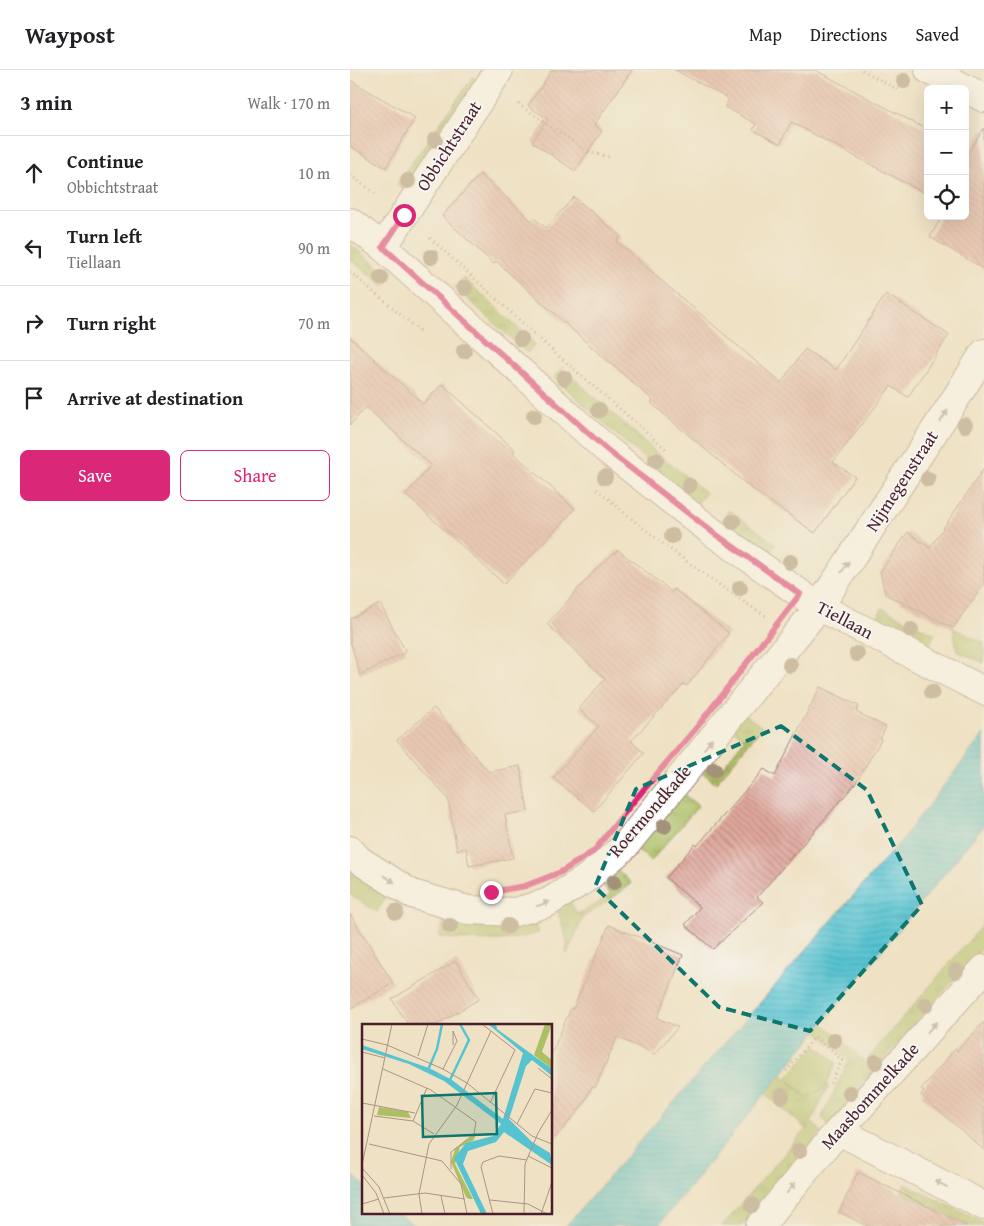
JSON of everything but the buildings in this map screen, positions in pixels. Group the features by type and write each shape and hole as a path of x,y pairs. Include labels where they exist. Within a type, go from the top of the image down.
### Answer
{"street":[{"name":"Obbichtstraat","path":"383,247 499,70"},
{"path":"929,70 984,98"},
{"name":"Tiellaan","path":"350,222 383,247 606,449 711,531 819,607 984,691"},
{"name":"Nijmegenstraat","path":"819,607 984,353"},
{"name":"Roermondkade","path":"350,850 359,860 412,894 468,910 515,912 547,904 587,878 624,847 819,607"},
{"name":"Maasbommelkade","path":"760,1226 838,1131 984,969"},
{"path":"838,1131 984,1206"}],"path":[{"path":"862,70 903,92"},
{"path":"517,103 590,153 610,157"},
{"path":"429,237 553,351 669,451"},
{"path":"786,1071 815,1037 842,1060 830,1086"}],"highlighted area":[{"path":"781,726 867,790 922,905 810,1031 719,1007 595,887 636,789"}],"green space":[{"path":"473,77 482,82 406,191 397,184"},
{"path":"350,244 391,277 384,286 350,259"},
{"path":"464,278 535,344 527,353 455,287"},
{"path":"562,368 656,452 706,493 697,503 619,437 554,377"},
{"path":"729,510 776,544 769,554 722,520"},
{"path":"882,608 935,634 928,647 876,621"},
{"path":"953,628 984,643 984,663 957,651"},
{"path":"744,714 762,727 716,783 699,770 709,758 722,768 745,739 733,729"},
{"path":"681,792 698,806 651,861 635,848"},
{"path":"350,868 388,893 377,912 350,894"},
{"path":"616,868 631,883 583,917 567,954 567,940 557,908 569,900 577,914 597,904 610,894 600,881"},
{"path":"445,916 533,916 539,933 513,939 489,941 439,937"},
{"path":"984,923 984,946 874,1070 829,1126 822,1117 849,1060 817,1031 823,1023 865,1062"},
{"path":"816,1045 836,1062 827,1084 808,1099 787,1078"},
{"path":"781,1074 808,1099 827,1084 828,1087 811,1122 822,1132 741,1226 722,1226 806,1129 765,1093"},
{"path":"905,1184 984,1223 984,1226 970,1226 901,1192"}],"water":[{"path":"984,734 984,825 658,1226 566,1226 900,842"},
{"path":"350,1173 362,1183 362,1214 398,1214 416,1226 350,1226"}],"route":[{"path":"404,215 383,247 606,449 711,531 800,594 697,727 594,851 561,872 525,886 491,892"}]}
